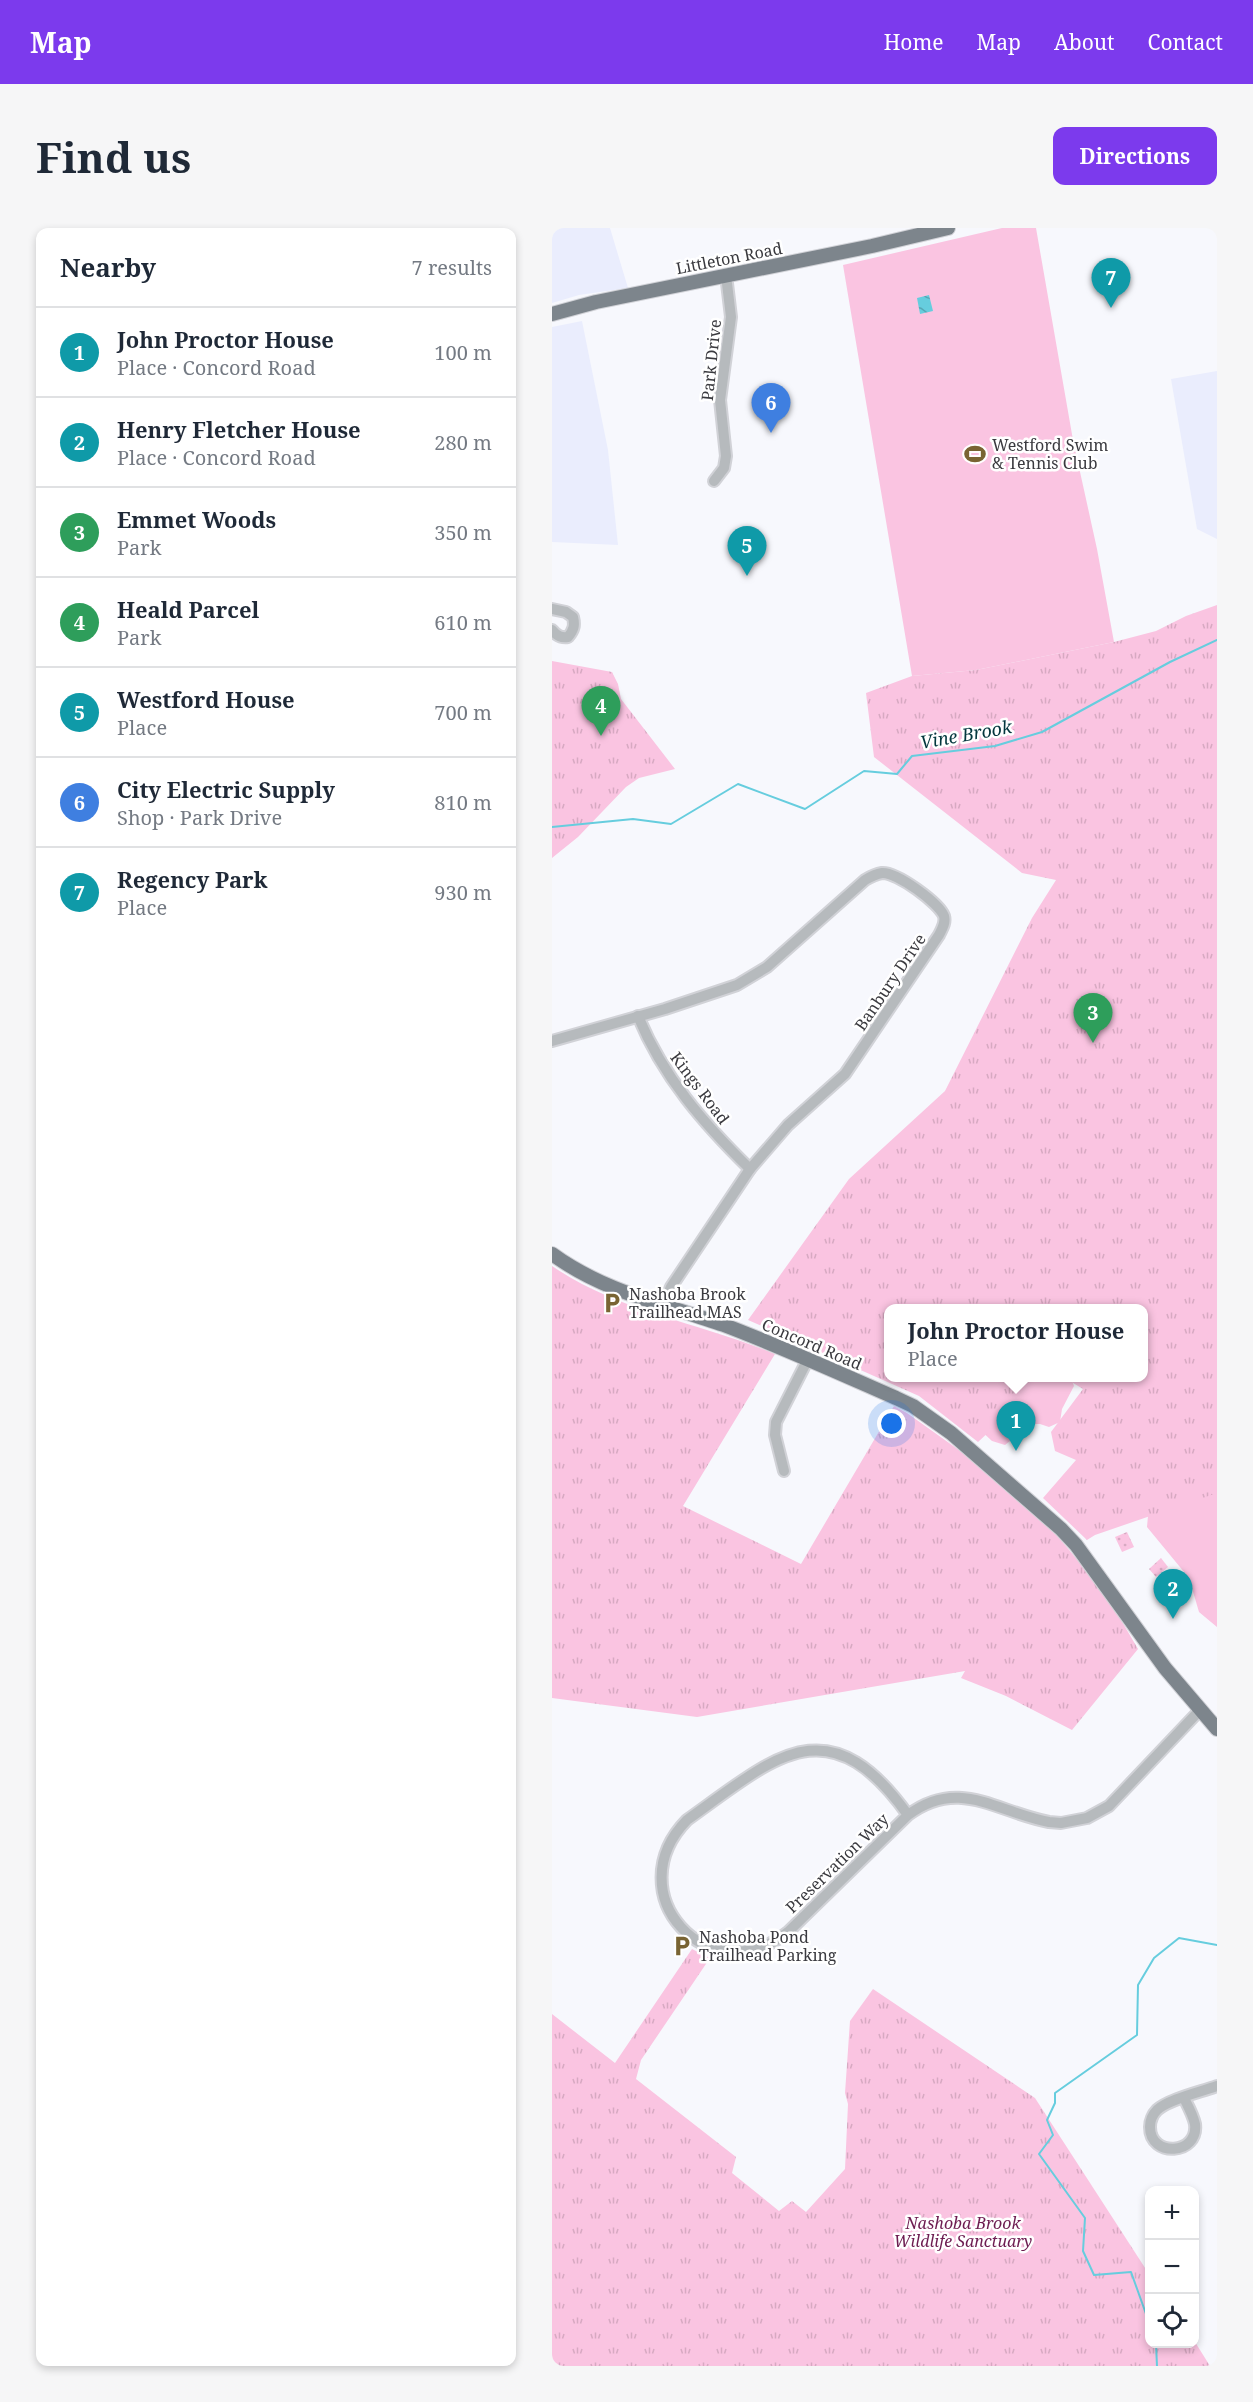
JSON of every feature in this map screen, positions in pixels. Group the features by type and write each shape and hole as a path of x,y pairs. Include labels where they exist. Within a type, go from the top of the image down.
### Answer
{"main road":[{"name":"Littleton Road","path":"552,314 596,302 948,228"},
{"name":"Concord Road","path":"552,1254 581,1274 611,1288 722,1325 808,1359 913,1406 951,1433 1040,1509 1076,1545 1165,1668 1217,1729"}],"street":[{"name":"Park Drive","path":"714,481 724,468 726,456 720,387 731,317 726,275"},
{"path":"552,609 566,612 573,617 574,623 573,631 568,637 563,638 556,635 552,630"},
{"name":"Banbury Drive","path":"552,1041 737,986 767,967 865,880 875,875 884,873 900,878 939,908 944,916 944,924 939,935 859,1055 845,1074 788,1125 750,1169 702,1244 671,1287 663,1306"},
{"name":"Kings Road","path":"638,1016 660,1064 683,1097 750,1169"},
{"path":"784,1471 775,1435 776,1422 808,1359"},
{"name":"Preservation Way","path":"908,1815 876,1775 854,1760 836,1753 816,1751 778,1758 755,1771 678,1830 668,1847 662,1866 666,1905 681,1928 702,1944 714,1949 740,1953 766,1947 788,1932 908,1815 932,1800 959,1796 975,1799 1049,1822 1061,1823 1087,1818 1099,1813 1117,1799 1200,1710"},
{"path":"1184,2098 1195,2123 1193,2136 1178,2149 1165,2148 1159,2145 1151,2134 1150,2121 1158,2110 1184,2098 1217,2086"}],"shaded area":[{"path":"552,228 610,228 628,288 579,295 552,303"},
{"path":"582,321 608,450 618,545 552,542 552,327"},
{"path":"1217,371 1217,539 1197,529 1171,379"}],"green space":[{"name":"Westford Swim & Tennis Club","path":"1002,228 1036,228 1073,440 1097,549 1114,642 976,670 912,676 843,265"},
{"path":"1217,605 1217,1493 1095,1535 1087,1540 1043,1498 1076,1460 1055,1451 1051,1432 1083,1389 1072,1382 1148,1382 1148,1304 884,1304 884,1380 748,1320 849,1179 945,1091 1032,918 1056,880 1022,873 874,757 866,693 912,676 976,670 1114,642 1156,631 1186,616"},
{"path":"552,661 612,672 618,684 621,699 675,769 639,778 626,787 578,837 552,858"},
{"path":"552,1266 578,1282 632,1306 775,1354 683,1506 801,1564 894,1406 973,1460 1056,1534 1107,1596 1138,1649 1072,1730 1006,1696 961,1678 965,1671 697,1717 552,1698"},
{"path":"888,1382 1043,1382 978,1442 919,1396"},
{"path":"975,1382 1072,1382 1074,1386 1062,1409 1060,1422 1049,1427 1031,1424 1005,1445 992,1441 978,1428"},
{"path":"1217,1478 1217,1627 1199,1612 1189,1578 1147,1527 1149,1505"},
{"path":"1127,1532 1134,1547 1122,1552 1115,1537"},
{"path":"1161,1558 1168,1567 1156,1577 1149,1569"},
{"name":"Nashoba Brook Wildlife Sanctuary","path":"692,1949 710,1958 641,2060 636,2079 736,2157 732,2173 779,2211 792,2201 806,2212 845,2169 848,2104 845,2093 850,2021 873,1989 1035,2098 1145,2268 1145,2348 1199,2348 1210,2366 552,2366 552,2014 615,2063"}],"water":[{"path":"929,295 933,311 920,314 917,298"}],"waterway":[{"name":"Vine Brook","path":"552,827 633,819 671,824 738,784 805,809 864,771 897,774 912,756 995,746 1042,732 1170,662 1217,640"},
{"path":"1145,2311 1131,2272 1094,2275 1083,2251 1085,2218 1039,2154 1053,2135 1047,2120 1055,2103 1055,2093 1137,2035 1138,1985 1154,1958 1179,1938 1217,1945"},
{"path":"1156,2348 1157,2366"}],"place":[{"name":"Regency Park","path":"1111,308"},
{"name":"City Electric Supply","path":"771,433"},
{"name":"Westford Swim & Tennis Club","path":"975,454"},
{"name":"Westford House","path":"747,576"},
{"name":"Heald Parcel","path":"601,736"},
{"name":"Emmet Woods","path":"1093,1043"},
{"name":"Nashoba Brook Trailhead MAS","path":"612,1303"},
{"name":"John Proctor House","path":"1016,1451"},
{"name":"Henry Fletcher House","path":"1173,1619"},
{"name":"Nashoba Pond Trailhead Parking","path":"682,1946"}]}
